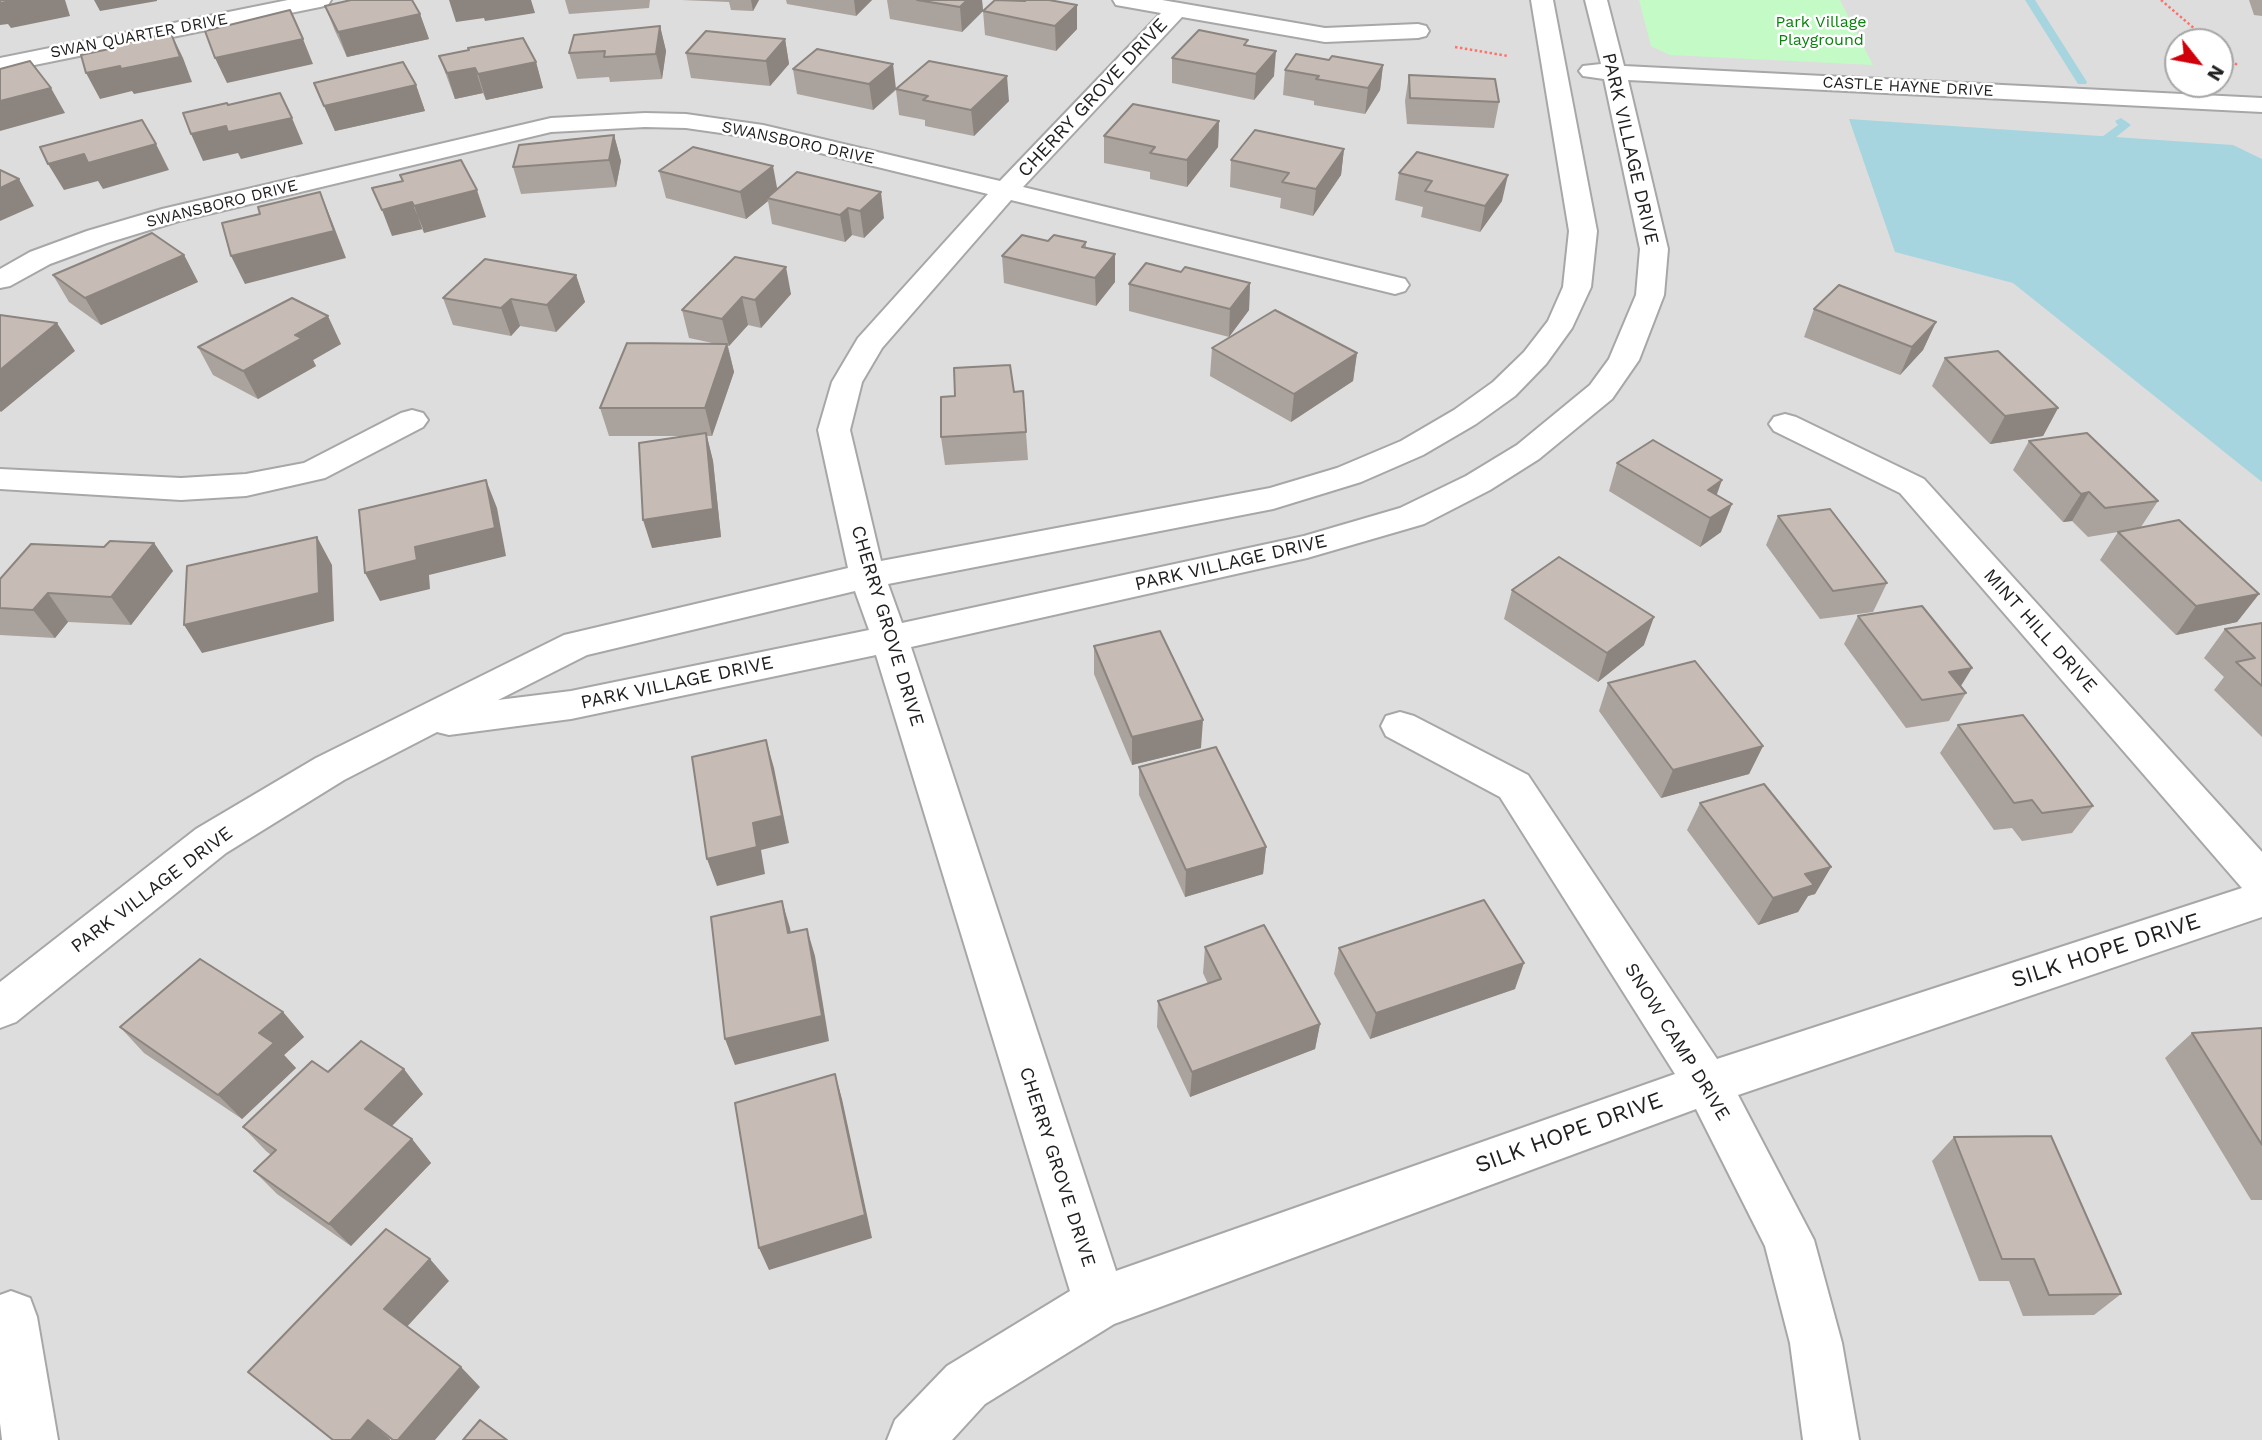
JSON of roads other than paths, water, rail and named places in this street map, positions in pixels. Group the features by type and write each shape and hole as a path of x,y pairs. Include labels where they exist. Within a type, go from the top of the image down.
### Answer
{"street":[{"name":"SWAN QUARTER DRIVE","path":"0,65 320,0"},
{"path":"1124,0 1325,35 1418,31"},
{"name":"PARK VILLAGE DRIVE","path":"0,1008 211,841 330,769 577,644 867,576 1273,498 1349,475 1412,448 1465,417 1504,389 1535,358 1562,322 1577,287 1583,231 1542,0"},
{"name":"PARK VILLAGE DRIVE","path":"422,724 571,705 890,639 1357,533 1412,516 1478,483 1528,452 1601,392 1625,360 1650,295 1654,249 1596,0"},
{"name":"CHERRY GROVE DRIVE","path":"1100,1303 890,639 867,576 834,430 847,382 869,344 1005,191 1177,9"},
{"name":"CASTLE HAYNE DRIVE","path":"1554,69 2262,105"},
{"name":"SWANSBORO DRIVE","path":"0,280 40,258 97,237 171,215 551,125 603,121 686,121 763,132 1395,285"},
{"path":"0,479 181,489 246,485 313,471 412,420"},
{"name":"MINT HILL DRIVE","path":"1785,424 1912,486 2262,881"},
{"name":"SNOW CAMP DRIVE","path":"1400,726 1514,786 1707,1084 1789,1240 1816,1343 1830,1440"},
{"name":"SILK HOPE DRIVE","path":"915,1440 967,1385 1034,1341 1100,1303 1707,1084 2262,899"},
{"path":"10,1317 30,1440"}],"water":[{"path":"1849,119 2233,145 2262,159 2262,482 2013,283 1895,252"}],"waterway":[{"path":"2030,0 2082,82"},
{"path":"2121,121 2125,125 2108,137 2127,147"}],"park label":[{"name":"Park Village Playground","path":"1821,31"}]}
